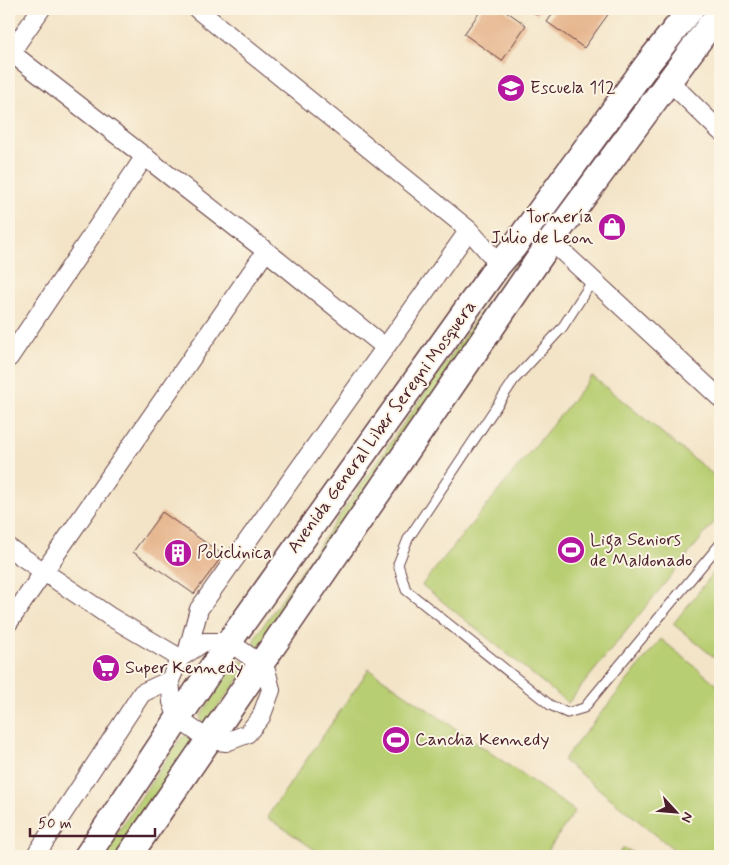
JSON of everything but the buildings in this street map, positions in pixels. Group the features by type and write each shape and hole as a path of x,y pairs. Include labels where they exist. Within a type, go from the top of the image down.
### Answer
{"street":[{"path":"41,9 9,52 266,251 385,348"},
{"path":"197,9 469,230 499,264"},
{"name":"Avenida General Liber Seregni Mosquera","path":"87,856 229,642 499,264 514,248 649,62 691,9"},
{"name":"Avenida General Liber Seregni Mosquera","path":"129,856 551,241 720,12"},
{"path":"668,80 720,131"},
{"path":"9,358 144,156"},
{"path":"35,856 142,693 170,680 184,656 199,609 469,230"},
{"path":"551,241 720,398"},
{"path":"9,622 266,251"},
{"path":"9,548 109,616 184,656"},
{"path":"184,656 204,642 229,642 261,664"},
{"path":"170,680 172,702 178,719 209,740"}],"lane":[{"path":"593,280 562,328 514,380 408,539 398,564 406,590 550,705 567,713 584,708 720,544"}],"green space":[{"path":"554,219 259,648 255,645 254,641 256,636 516,262"},
{"name":"Liga Seniors de Maldonado","path":"592,376 720,480 720,515 568,703 422,585"},
{"path":"720,565 720,662 673,624"},
{"path":"661,639 720,687 720,856 682,856 563,760"},
{"path":"241,661 246,663 246,670 206,723 201,721 201,715 235,664"},
{"name":"Cancha Kennedy","path":"369,669 575,811 544,856 324,856 267,817"},
{"path":"188,735 194,739 195,744 119,856 102,856 181,738"},
{"path":"624,848 640,856 616,856"}],"place":[{"name":"Escuela 112","path":"511,88"},
{"name":"Tornería Julio de Leon","path":"612,227"},
{"name":"Liga Seniors de Maldonado","path":"571,550"},
{"name":"Policlinica","path":"178,553"},
{"name":"Super Kennedy","path":"106,668"},
{"name":"Cancha Kennedy","path":"396,740"}]}
